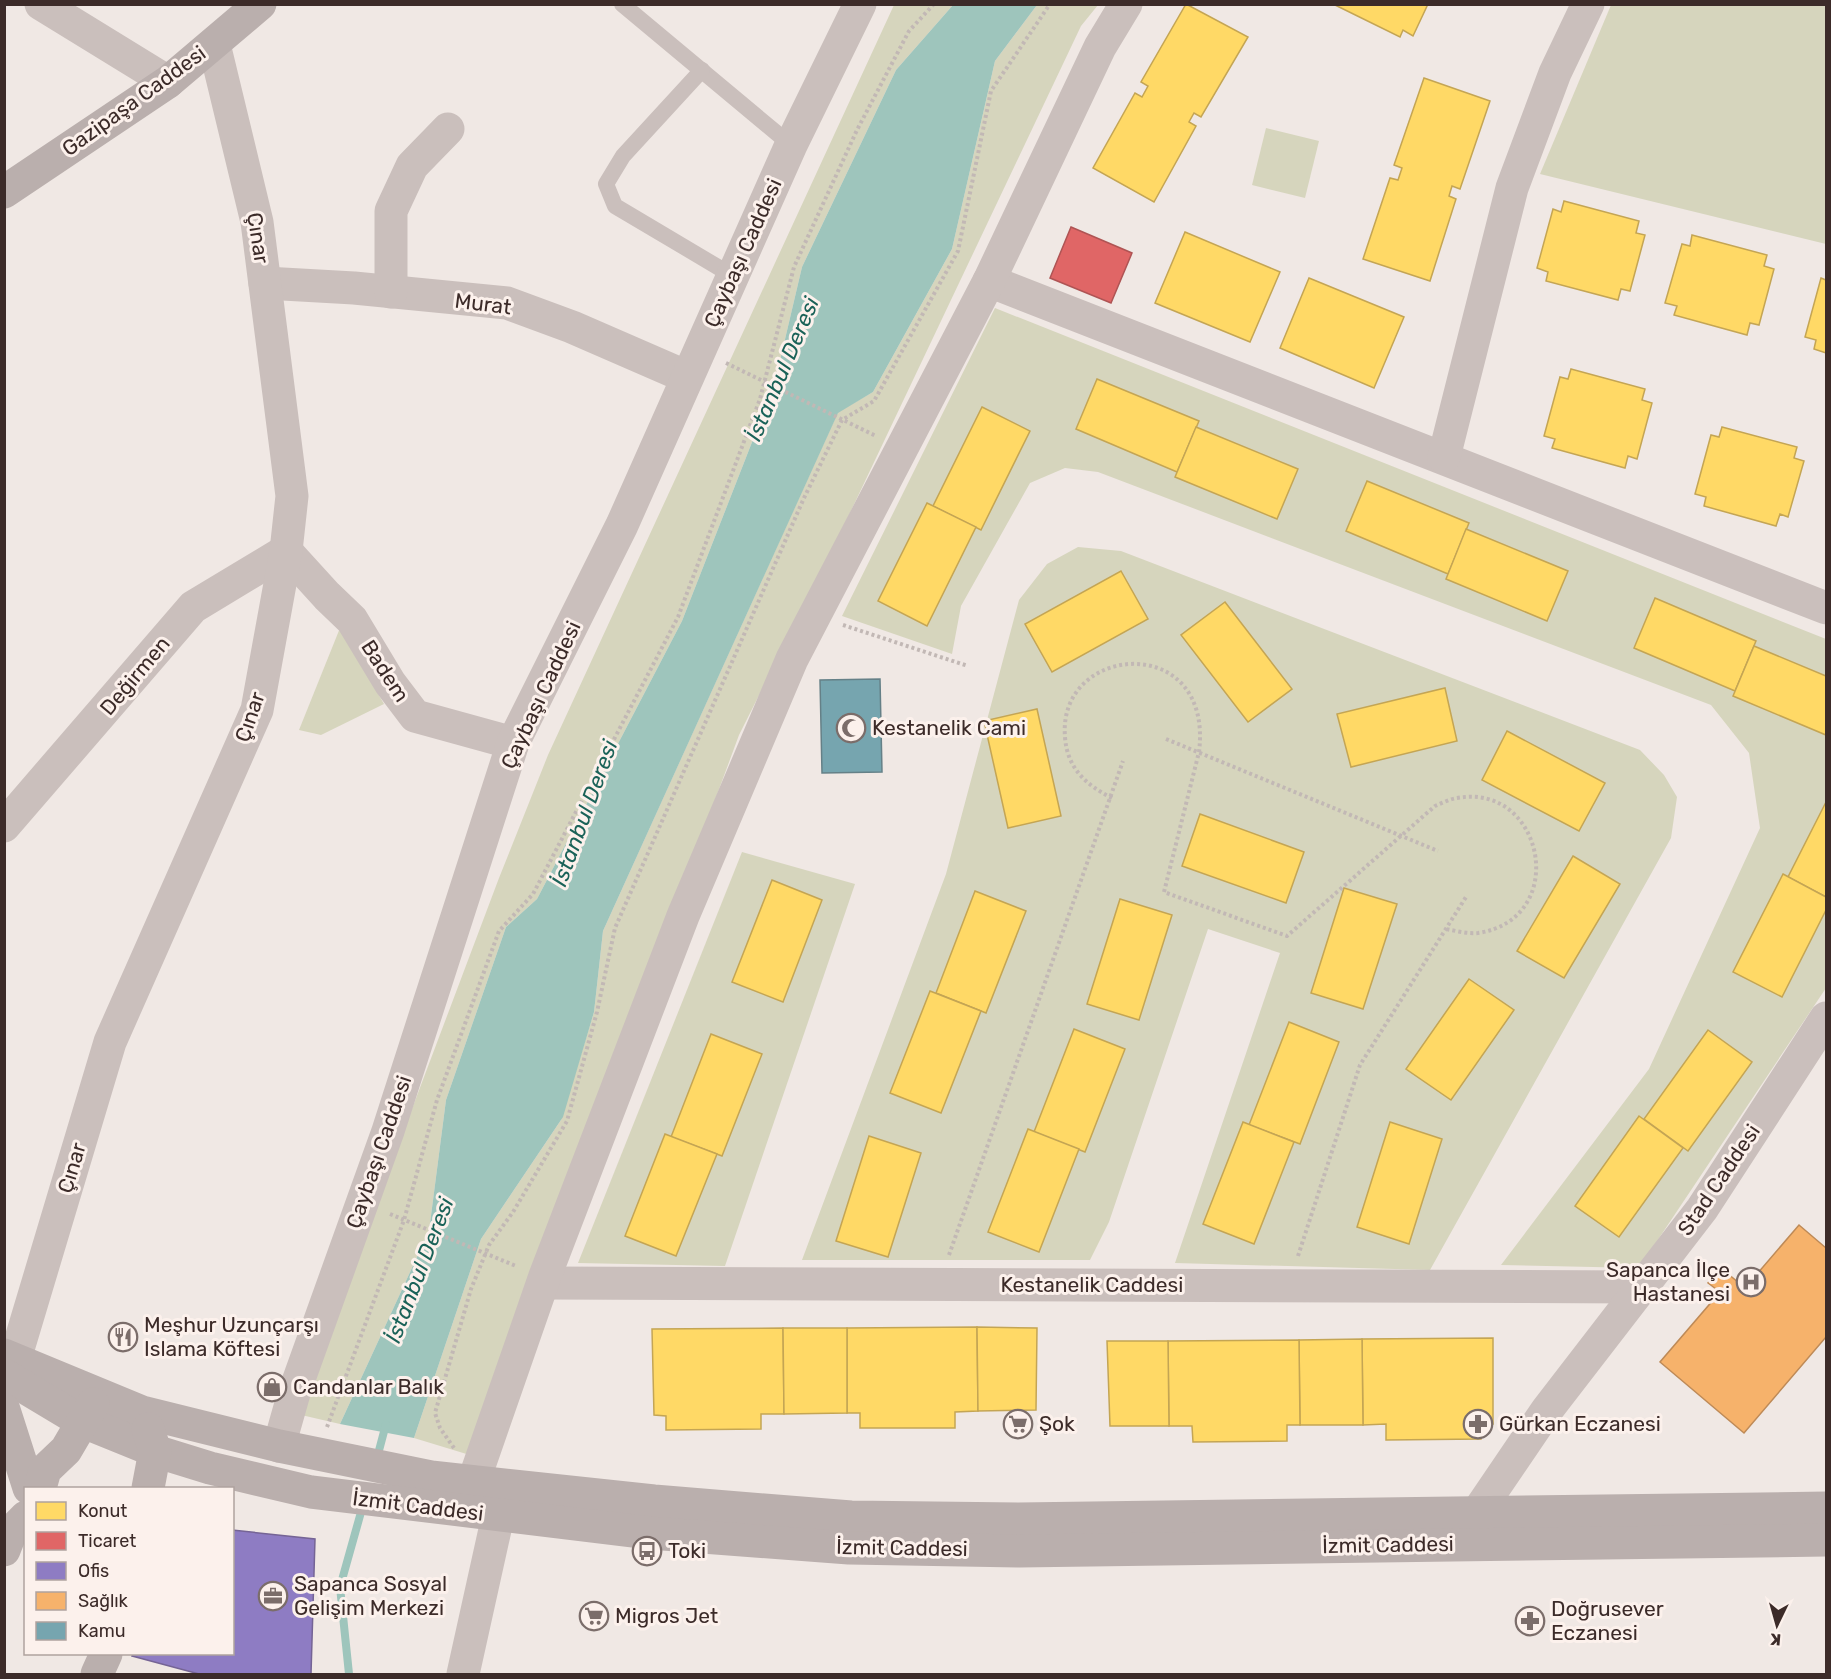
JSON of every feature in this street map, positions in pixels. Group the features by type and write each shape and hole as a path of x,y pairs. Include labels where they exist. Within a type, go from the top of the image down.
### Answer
{"main road":[{"name":"Gazipaşa Caddesi","path":"4,192 168,82 260,4"},
{"name":"İzmit Caddesi","path":"8,1363 90,1408 155,1450 210,1468 311,1492 429,1492 473,1483 851,1516 1019,1519 1827,1508"},
{"name":"İzmit Caddesi","path":"90,1408 141,1412 279,1446 321,1445 429,1492 498,1516 650,1533 849,1548 1019,1551 1827,1540"},
{"path":"40,1487 45,1470 66,1450 90,1408"},
{"path":"4,1410 29,1487"},
{"path":"141,1412 155,1450 148,1487"},
{"path":"234,1491 311,1492"},
{"path":"4,1550 10,1532 24,1519"}],"street":[{"path":"41,4 168,82"},
{"name":"Çaybaşı Caddesi","path":"279,1446 294,1393 388,1131 513,743 547,680 622,525 790,145 860,4"},
{"path":"473,1483 543,1283 683,916 792,659 989,281 1100,47 1126,4"},
{"path":"1444,457 1512,188 1555,74 1588,4"},
{"name":"Çınar","path":"8,1363 110,1042 257,710 286,551 292,496 257,222 214,44"},
{"path":"391,292 392,211 412,166 448,129"},
{"path":"989,281 1827,608"},
{"name":"Murat","path":"265,283 507,303 572,327 694,364"},
{"name":"Badem","path":"286,551 352,620 390,683 415,716 513,743"},
{"name":"Değirmen","path":"4,826 193,607 286,551"},
{"name":"Stad Caddesi","path":"1478,1512 1547,1410 1702,1209 1827,1018"},
{"name":"Kestanelik Caddesi","path":"543,1283 1642,1287"},
{"path":"463,1674 498,1516"}],"lane":[{"path":"622,4 790,145"},
{"path":"702,70 623,156 606,184 615,206 734,276"}],"path":[{"path":"321,1445 404,1220 437,1100 499,930 534,894 678,617 764,383 795,267 857,130 909,31 934,4"},
{"path":"459,1452 450,1445 435,1413 471,1289 486,1253 567,1121 597,1012 615,928 804,498 842,420 874,402 958,250 991,90 1050,4"},
{"path":"694,364 764,383 900,448"},
{"path":"815,615 968,666"},
{"path":"1112,798 1091,787 1075,771 1066,750 1064,727 1069,704 1082,685 1100,671 1122,663 1146,664 1167,672 1185,687 1197,707 1202,729 1199,752 1164,892 1287,936 1435,806 1458,798 1482,798 1504,807 1522,822 1533,840 1537,860 1536,881 1528,901 1515,917 1496,928 1476,934 1446,929"},
{"path":"1166,739 1438,851"},
{"path":"939,1284 1112,798 1123,761"},
{"path":"1289,1286 1360,1065 1466,897"},
{"path":"404,1220 486,1253"}],"green space":[{"path":"894,5 953,5 896,70 802,267 774,386 682,621 537,899 506,927 446,1100 429,1231 340,1424 297,1414 499,878 548,755"},
{"path":"1037,5 1098,5 1081,26 839,536 739,735 473,1456 414,1438 481,1239 561,1120 594,1012 603,931 838,412 873,392 952,249 995,61"},
{"path":"1611,5 1826,5 1826,244 1540,174"},
{"path":"1266,128 1319,141 1305,198 1252,185"},
{"path":"995,308 1826,639 1826,988 1639,1268 1501,1265 1649,1069 1760,828 1749,753 1711,705 1098,472 1065,468 1030,483 961,606 952,654 842,616"},
{"path":"1078,547 1121,551 1640,750 1664,775 1677,797 1671,838 1430,1270 1175,1263 1280,953 1208,929 1109,1222 1090,1260 802,1260 946,874 1019,600 1047,564"},
{"path":"340,628 384,704 321,735 299,730"},
{"path":"742,852 855,884 725,1266 578,1263"}],"water":[{"path":"953,5 1037,5 995,61 952,249 873,392 838,413 603,931 594,1012 563,1117 481,1239 414,1438 340,1424 429,1231 446,1100 506,927 537,899 682,621 774,386 802,267 896,70"}],"building: Konut":[{"path":"1186,4 1248,37 1201,117 1194,113 1189,122 1196,126 1154,202 1093,168 1135,93 1142,97 1148,86 1141,82"},
{"path":"1333,4 1428,4 1413,36 1403,30 1400,37"},
{"path":"1424,78 1490,101 1460,189 1452,186 1449,196 1456,199 1430,281 1363,259 1390,178 1398,180 1402,168 1394,165"},
{"path":"1564,201 1639,221 1636,233 1645,235 1630,291 1621,289 1618,300 1546,281 1548,272 1537,268 1553,209 1561,212"},
{"path":"1185,232 1280,272 1250,342 1155,303"},
{"path":"1692,235 1767,255 1764,266 1774,269 1759,325 1750,323 1747,335 1674,315 1677,306 1665,303 1682,244 1690,246"},
{"path":"1309,278 1404,317 1374,388 1280,348"},
{"path":"1821,278 1826,280 1826,353 1814,349 1816,340 1805,337"},
{"path":"1571,369 1645,389 1642,400 1652,403 1637,459 1628,456 1625,468 1552,448 1555,439 1544,436 1560,377 1568,379"},
{"path":"1097,379 1199,421 1177,472 1076,429"},
{"path":"982,407 1030,431 981,530 933,506"},
{"path":"1196,427 1298,469 1277,519 1175,477"},
{"path":"1722,427 1797,447 1794,458 1804,461 1788,517 1780,514 1776,526 1704,506 1706,497 1695,494 1711,435 1719,437"},
{"path":"1367,481 1469,523 1448,574 1346,531"},
{"path":"927,503 976,527 927,626 878,601"},
{"path":"1466,529 1568,571 1547,621 1446,579"},
{"path":"1121,571 1148,619 1052,672 1025,624"},
{"path":"1655,598 1756,641 1735,691 1634,648"},
{"path":"1225,602 1292,689 1248,722 1181,635"},
{"path":"1754,646 1826,676 1826,735 1733,696"},
{"path":"1445,688 1457,741 1351,767 1337,714"},
{"path":"1037,709 1061,816 1008,828 984,721"},
{"path":"1507,731 1605,783 1579,831 1482,780"},
{"path":"1826,802 1826,897 1788,877"},
{"path":"1200,814 1304,852 1286,903 1182,866"},
{"path":"1573,856 1620,884 1564,978 1517,951"},
{"path":"1783,874 1826,897 1826,910 1782,997 1733,972"},
{"path":"772,880 822,900 783,1002 732,982"},
{"path":"1344,888 1397,904 1363,1009 1311,993"},
{"path":"975,891 1026,911 986,1013 936,993"},
{"path":"1120,899 1172,915 1139,1020 1087,1004"},
{"path":"1469,979 1514,1010 1451,1100 1406,1069"},
{"path":"930,991 981,1011 941,1113 890,1093"},
{"path":"1289,1022 1339,1042 1300,1144 1249,1125"},
{"path":"1074,1029 1125,1049 1085,1152 1034,1132"},
{"path":"1708,1030 1752,1062 1688,1151 1644,1119"},
{"path":"711,1034 762,1054 722,1156 671,1137"},
{"path":"1639,1116 1683,1148 1619,1237 1575,1206"},
{"path":"1243,1122 1294,1142 1254,1244 1203,1224"},
{"path":"1390,1122 1442,1139 1409,1244 1357,1227"},
{"path":"1028,1129 1079,1149 1039,1252 988,1232"},
{"path":"665,1134 717,1154 676,1256 625,1236"},
{"path":"869,1136 921,1153 888,1257 836,1241"},
{"path":"977,1327 978,1411 955,1412 955,1428 860,1428 860,1413 847,1413 847,1328"},
{"path":"977,1327 1037,1328 1036,1410 978,1411"},
{"path":"783,1328 784,1414 761,1414 761,1429 666,1430 666,1416 654,1415 652,1329"},
{"path":"783,1328 847,1328 847,1413 784,1414"},
{"path":"1493,1338 1493,1424 1481,1424 1481,1439 1386,1440 1386,1424 1363,1425 1362,1339"},
{"path":"1362,1339 1363,1425 1300,1425 1299,1340"},
{"path":"1299,1340 1300,1425 1287,1425 1287,1441 1193,1442 1192,1426 1169,1426 1168,1341"},
{"path":"1107,1341 1168,1341 1169,1426 1110,1426"}],"building: Ticaret":[{"path":"1071,227 1132,253 1111,303 1050,278"}],"building: Ofis":[{"name":"Sapanca Sosyal Gelişim Merkezi","path":"234,1530 315,1539 311,1674 199,1674 132,1656 234,1655"}],"building: Sağlık":[{"name":"Sapanca İlçe Hastanesi","path":"1799,1225 1826,1248 1826,1337 1744,1433 1660,1362 1720,1292 1708,1283 1721,1268 1745,1288"}],"building: Kamu":[{"name":"Kestanelik Cami","path":"880,679 882,772 822,773 820,680"}],"waterway":[{"name":"İstanbul Deresi","path":"377,1458 386,1424"},
{"name":"İstanbul Deresi","path":"349,1674 340,1587 363,1505"}],"place":[{"name":"Kestanelik Cami","path":"851,728"},
{"name":"Sapanca İlçe Hastanesi","path":"1751,1282"},
{"name":"Meşhur Uzunçarşı Islama Köftesi","path":"123,1337"},
{"name":"Candanlar Balık","path":"272,1387"},
{"name":"Şok","path":"1018,1424"},
{"name":"Gürkan Eczanesi","path":"1478,1424"},
{"name":"Toki","path":"647,1551"},
{"name":"Sapanca Sosyal Gelişim Merkezi","path":"273,1596"},
{"name":"Migros Jet","path":"594,1616"},
{"name":"Doğrusever Eczanesi","path":"1530,1621"}]}
